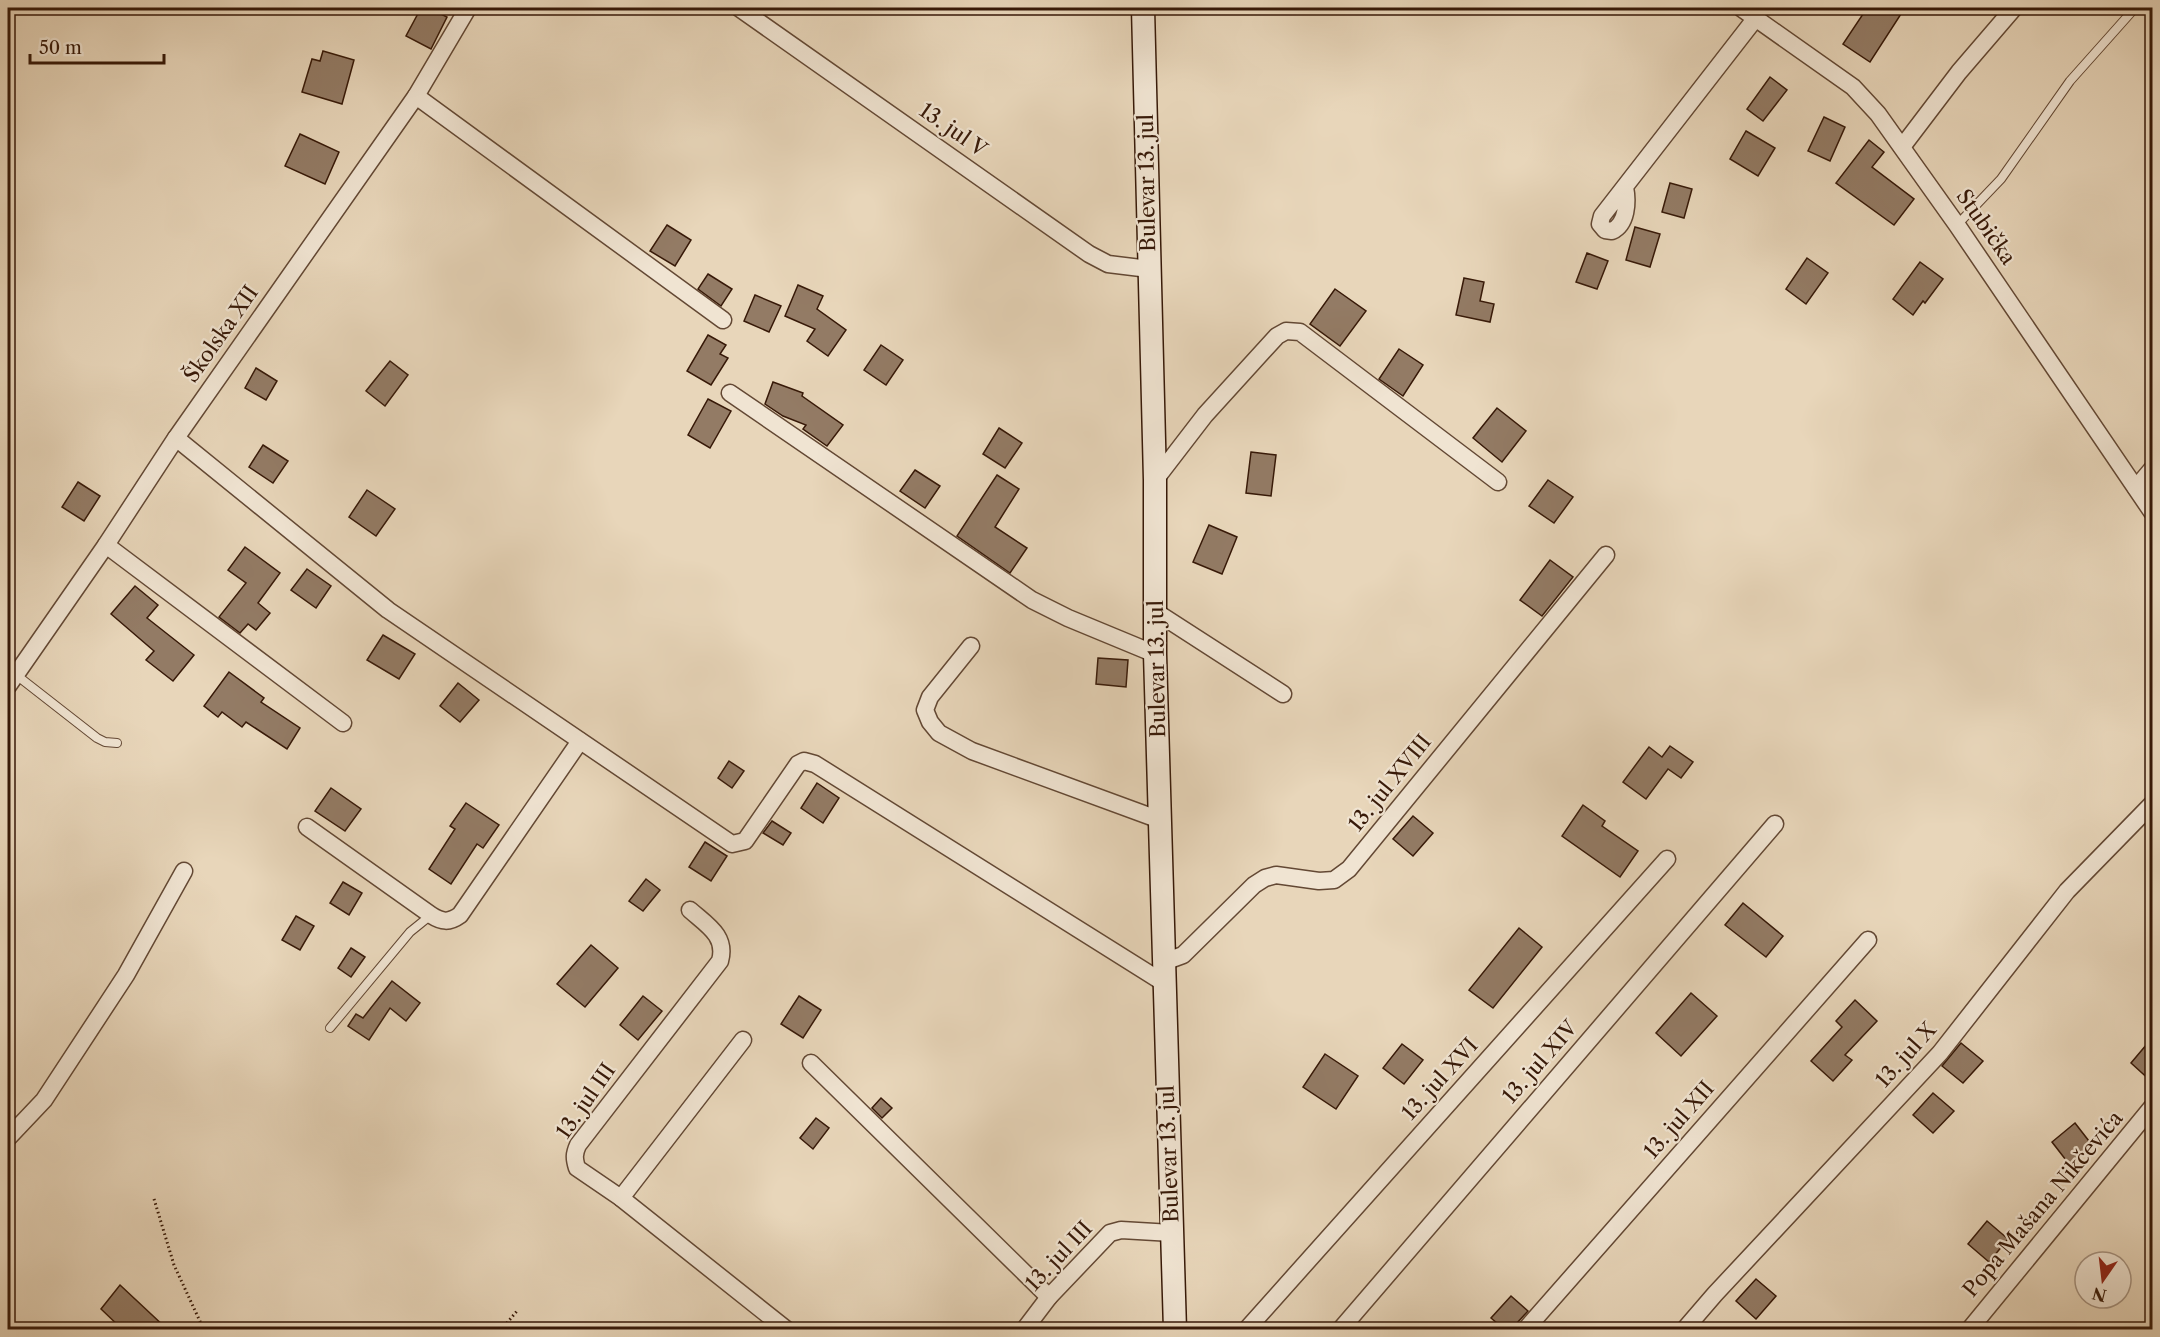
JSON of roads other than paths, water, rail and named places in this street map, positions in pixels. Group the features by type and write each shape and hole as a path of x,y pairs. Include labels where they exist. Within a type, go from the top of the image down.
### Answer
{"street":[{"name":"Školska XII","path":"11,680 106,545 176,438 416,96 468,8"},
{"name":"13. jul V","path":"739,8 1089,254 1108,264 1149,269"},
{"name":"Bulevar 13. jul","path":"1143,8 1155,480 1155,654 1175,1329"},
{"name":"Stubička","path":"1741,8 1853,87 1878,114 1957,225 2152,512"},
{"path":"1902,147 1959,72 2014,8"},
{"path":"1625,187 1755,19"},
{"path":"416,96 723,320"},
{"path":"1155,480 1205,415 1277,336 1286,332 1299,332 1498,482"},
{"path":"730,393 1032,600 1068,618 1155,654"},
{"path":"176,438 388,610 732,844 745,841 798,764 804,761 815,764 1164,973"},
{"path":"2136,488 2152,469"},
{"path":"106,545 343,723"},
{"name":"13. jul XVIII","path":"1164,973 1254,885 1265,878 1276,875 1319,881 1334,880 1349,869 1606,555"},
{"path":"1156,612 1283,693"},
{"path":"971,646 930,697 925,710 930,722 939,733 972,752 1160,820"},
{"path":"307,827 440,921 452,921 460,915 580,741"},
{"name":"13. jul X","path":"1684,1329 1940,1053 2067,891 2152,804"},
{"name":"13. jul XIV","path":"1340,1329 1775,824"},
{"name":"13. jul XVI","path":"1246,1329 1667,859"},
{"path":"8,1138 44,1100 126,975 184,871"},
{"name":"13. jul III","path":"690,910 717,934 723,951 720,961 578,1145 574,1154 577,1168 621,1198 787,1329"},
{"name":"13. jul XII","path":"1525,1329 1868,940"},
{"path":"621,1198 742,1040"},
{"path":"812,1063 1049,1296"},
{"name":"Popa Mašana Nikčevića","path":"1969,1329 2152,1107"},
{"name":"13. jul III","path":"1024,1329 1049,1296 1110,1233 1121,1230 1172,1233"}],"lane":[{"path":"1957,225 2001,179 2070,81 2135,8"},
{"path":"11,680 97,738 105,742 117,743"},
{"path":"330,1028 410,932 431,915"}]}
